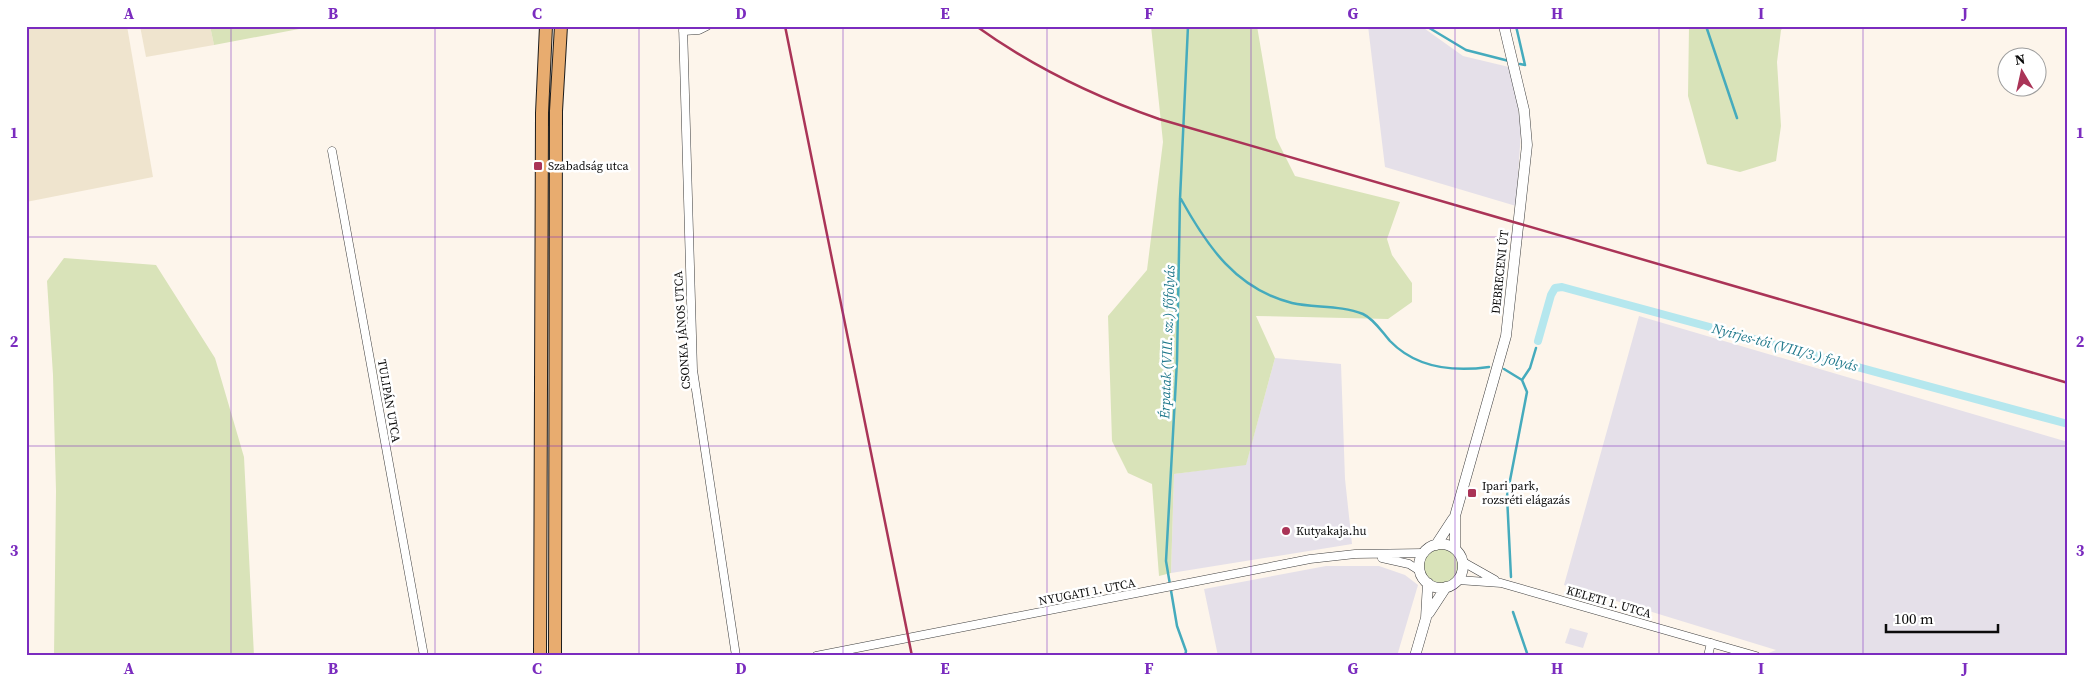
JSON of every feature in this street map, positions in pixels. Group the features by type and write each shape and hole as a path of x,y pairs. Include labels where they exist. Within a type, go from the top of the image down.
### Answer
{"main road":[{"path":"540,656 542,113 546,26"},
{"path":"555,656 556,120 561,26"}],"street":[{"name":"CSONKA JÁNOS UTCA","path":"707,26 699,30 683,28 693,370 736,656"},
{"name":"DEBRECENI ÚT","path":"1455,516 1506,336 1527,145 1524,110 1504,26"},
{"name":"TULIPÁN UTCA","path":"332,151 424,656"},
{"path":"1446,587 1428,583 1420,571 1424,553 1436,545 1455,516"},
{"path":"1455,516 1455,549 1463,562 1501,583"},
{"path":"1436,545 1446,545 1455,549"},
{"name":"NYUGATI 1. UTCA","path":"816,656 1310,559 1424,553"},
{"name":"NYUGATI 1. UTCA","path":"1363,555 1408,564 1420,571"},
{"path":"1426,618 1446,587 1458,580 1461,575 1463,562"},
{"path":"1458,580 1501,583"},
{"path":"1415,656 1426,618 1428,583"},
{"name":"KELETI 1. UTCA","path":"1501,583 1756,656"},
{"path":"1708,656 1711,643"}],"shaded area":[{"path":"26,26 127,26 153,177 26,202 26,50 28,49"},
{"path":"140,26 210,26 214,45 146,57"},
{"path":"1368,26 1421,26 1463,56 1509,67 1516,92 1521,131 1516,206 1385,167"},
{"path":"1639,316 2068,442 2068,656 1761,656 1776,650 1564,585"},
{"path":"1275,358 1341,364 1345,479 1352,544 1171,573 1174,474 1246,464"},
{"path":"1326,566 1379,566 1405,575 1418,585 1397,656 1218,656 1204,589"},
{"path":"1570,628 1588,633 1583,648 1565,643"}],"green space":[{"path":"210,26 315,26 214,45"},
{"path":"1151,26 1257,26 1276,138 1295,176 1400,202 1387,239 1392,255 1412,283 1412,302 1388,319 1256,316 1275,358 1246,465 1174,474 1171,573 1159,576 1152,484 1128,473 1112,441 1108,316 1147,270 1163,142"},
{"path":"1689,26 1785,26 1781,30 1777,62 1781,126 1776,161 1740,172 1707,164 1688,96"},
{"path":"64,258 156,265 215,358 244,457 254,656 54,656 56,491 53,375 47,281"},
{"path":"1441,549 1453,554 1458,566 1453,578 1441,583 1429,578 1424,566 1429,554"}],"waterway":[{"name":"Érpatak (VIII. sz.) főfolyás","path":"1185,656 1186,651 1177,626 1166,561 1177,361 1180,199 1188,26"},
{"path":"1426,26 1466,50 1509,61"},
{"path":"1516,26 1525,65 1520,64"},
{"path":"1706,26 1737,118"},
{"path":"1181,199 1213,249 1239,276 1255,287 1272,296 1292,303 1346,309 1363,314 1374,322 1400,350 1423,362 1436,366 1462,369 1489,367"},
{"name":"Nyírjes-tói (VIII/3.) folyás","path":"1538,341 1551,295 1555,288 1562,287 2068,424"},
{"name":"Nyírjes-tói (VIII/3.) folyás","path":"1522,380 1530,368 1536,348"},
{"path":"1504,369 1522,380 1527,392 1507,496 1511,577"},
{"path":"1513,612 1528,656"}],"railway":[{"path":"785,26 912,656"},
{"path":"976,26 1019,55 1064,79 1111,101 1159,119 2068,383"}],"place":[{"name":"Szabadság utca","path":"538,166"},
{"name":"Ipari park, rozsréti elágazás","path":"1472,493"},
{"name":"Kutyakaja.hu","path":"1286,531"}]}
